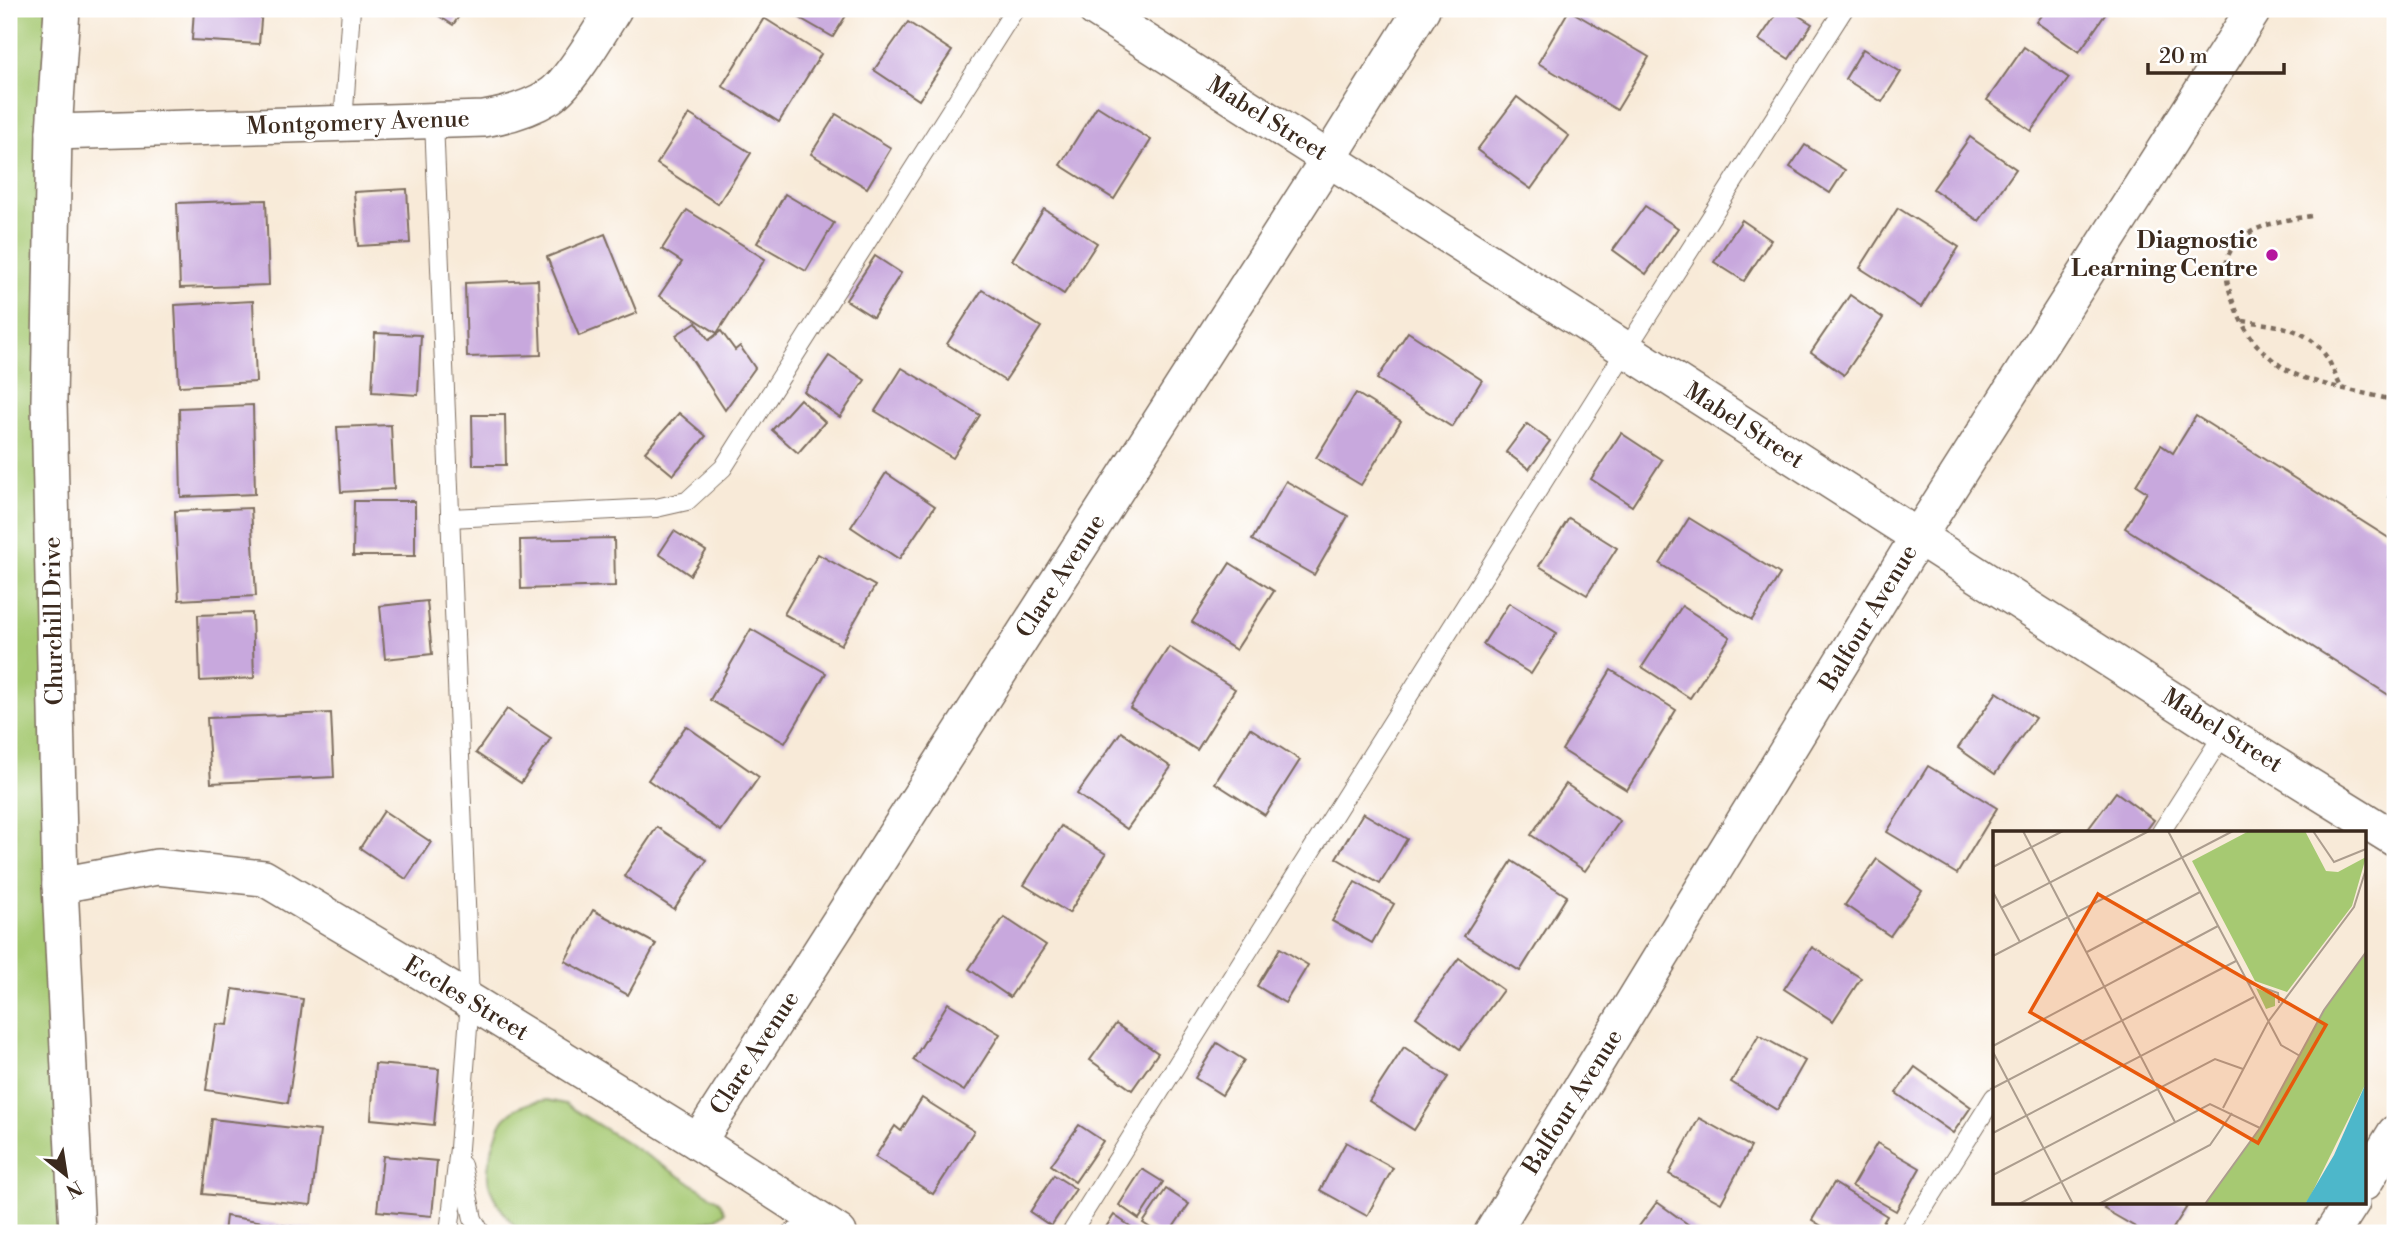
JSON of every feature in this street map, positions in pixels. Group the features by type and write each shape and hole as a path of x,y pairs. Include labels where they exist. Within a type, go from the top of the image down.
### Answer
{"street":[{"name":"Churchill Drive","path":"62,9 54,132 49,401 60,885 77,1233"},
{"name":"Montgomery Avenue","path":"54,132 434,121 484,119 514,114 552,94 582,59 614,9"},
{"name":"Mabel Street","path":"1095,9 2224,733 2395,839"},
{"name":"Clare Avenue","path":"698,1142 1422,9"},
{"name":"Balfour Avenue","path":"1492,1233 1918,537 2255,9"},
{"name":"Eccles Street","path":"60,885 157,867 264,878 470,1001 833,1229"},
{"path":"2366,1179 2395,1133"},
{"path":"2332,1233 2350,1204"}],"lane":[{"path":"343,124 351,9"},
{"path":"450,518 656,508 687,501 723,468 1015,9"},
{"path":"1071,1233 1626,350 1844,9"},
{"path":"434,121 470,1001 459,1148 449,1233"},
{"path":"2162,831 2224,733"},
{"path":"1908,1233 1993,1099"},
{"path":"459,1148 473,1219 481,1233"},
{"path":"791,1233 833,1229"}],"path":[{"path":"2311,216 2272,222 2238,243 2229,253 2226,275 2236,309 2256,345 2287,371 2395,401"},
{"path":"2243,321 2301,331 2323,352 2341,388"},
{"path":"2389,498 2395,485"}],"green space":[{"path":"9,9 62,9 54,132 77,1233 9,1233"},
{"path":"547,1100 565,1104 719,1201 725,1212 717,1218 665,1233 523,1233 511,1222 493,1196 488,1180 489,1163 505,1118 521,1106"}],"building":[{"path":"194,9 262,9 259,44 192,40"},
{"path":"428,9 464,9 453,25"},
{"path":"784,9 850,9 833,37"},
{"path":"1780,9 1788,9 1812,24 1789,59 1759,40"},
{"path":"2046,9 2109,9 2079,52 2036,22"},
{"path":"1569,10 1649,57 1617,110 1538,63"},
{"path":"764,18 821,54 779,122 722,86"},
{"path":"908,22 952,51 919,100 874,70"},
{"path":"2024,47 2069,78 2031,131 1987,100"},
{"path":"1863,49 1901,72 1882,102 1845,79"},
{"path":"1517,97 1569,136 1531,189 1477,150"},
{"path":"1097,106 1151,140 1114,199 1060,165"},
{"path":"689,114 751,153 718,204 657,164"},
{"path":"836,114 891,148 867,188 811,154"},
{"path":"1970,137 2016,169 1979,221 1933,189"},
{"path":"1805,145 1845,170 1830,193 1790,167"},
{"path":"407,189 410,243 358,246 354,192"},
{"path":"785,194 834,223 806,271 757,243"},
{"path":"266,200 269,285 180,288 177,203"},
{"path":"1645,206 1678,228 1646,274 1613,250"},
{"path":"1898,208 1959,247 1921,307 1860,268"},
{"path":"1044,209 1097,243 1064,294 1012,260"},
{"path":"687,210 765,259 717,333 659,296 682,262 662,249"},
{"path":"1742,220 1771,240 1744,281 1714,262"},
{"path":"605,234 637,313 579,336 547,257"},
{"path":"875,256 901,273 873,317 846,300"},
{"path":"538,280 541,355 467,357 465,283"},
{"path":"982,290 1041,327 1005,381 947,344"},
{"path":"1850,295 1883,318 1844,375 1811,352"},
{"path":"253,301 256,382 179,386 175,305"},
{"path":"696,322 709,340 721,331 735,350 740,346 755,368 725,410 676,335"},
{"path":"1408,332 1482,380 1452,427 1377,379"},
{"path":"375,333 421,335 418,395 372,392"},
{"path":"829,356 865,380 840,417 804,392"},
{"path":"902,368 980,415 953,458 875,411"},
{"path":"1356,393 1401,421 1361,485 1316,458"},
{"path":"800,399 825,422 798,453 772,430"},
{"path":"253,405 255,494 181,497 179,408"},
{"path":"679,413 706,436 673,475 645,452"},
{"path":"472,415 505,415 506,465 473,465"},
{"path":"2196,416 2395,542 2395,699 2125,528 2147,492 2136,485 2161,445 2173,453"},
{"path":"1527,424 1550,441 1529,469 1506,452"},
{"path":"391,425 394,489 341,492 337,427"},
{"path":"1621,433 1662,460 1632,506 1591,479"},
{"path":"886,473 935,506 899,559 851,527"},
{"path":"1286,481 1348,516 1314,575 1252,540"},
{"path":"354,501 415,501 415,556 353,556"},
{"path":"251,508 256,596 179,600 175,511"},
{"path":"1569,518 1617,548 1587,595 1539,566"},
{"path":"1689,518 1780,574 1752,620 1660,564"},
{"path":"674,531 706,551 690,575 659,554"},
{"path":"614,538 615,586 521,589 520,540"},
{"path":"818,554 875,586 841,645 784,614"},
{"path":"1230,563 1274,591 1236,650 1192,622"},
{"path":"427,601 432,654 385,659 380,606"},
{"path":"1509,603 1557,633 1531,674 1483,644"},
{"path":"1682,606 1730,637 1690,698 1642,667"},
{"path":"252,613 254,678 200,681 198,615"},
{"path":"751,629 826,673 785,743 710,700"},
{"path":"1169,647 1235,689 1197,750 1130,708"},
{"path":"1611,670 1676,710 1627,790 1562,750"},
{"path":"1997,692 2035,718 1995,774 1958,748"},
{"path":"507,709 551,738 521,783 476,753"},
{"path":"331,713 334,777 211,783 207,718"},
{"path":"686,726 759,777 721,831 648,780"},
{"path":"1250,728 1300,760 1265,815 1215,783"},
{"path":"1121,732 1171,767 1127,829 1077,794"},
{"path":"1928,766 1997,808 1957,874 1887,832"},
{"path":"1566,784 1620,821 1585,871 1531,835"},
{"path":"2116,792 2154,820 2146,831 2087,831"},
{"path":"384,811 431,842 406,879 360,848"},
{"path":"1363,813 1407,839 1380,884 1336,858"},
{"path":"1061,826 1106,854 1069,913 1024,885"},
{"path":"657,827 707,860 674,909 624,876"},
{"path":"1877,859 1922,891 1890,936 1845,905"},
{"path":"1512,861 1567,896 1520,971 1464,936"},
{"path":"1355,882 1394,904 1372,943 1332,921"},
{"path":"593,910 656,944 628,995 565,961"},
{"path":"1004,917 1046,945 1010,997 969,969"},
{"path":"1812,947 1861,978 1833,1021 1784,989"},
{"path":"1280,948 1308,965 1285,1003 1257,986"},
{"path":"1459,958 1503,990 1460,1049 1416,1017"},
{"path":"233,989 303,999 288,1103 206,1090 216,1024 228,1025"},
{"path":"948,1003 1000,1034 964,1091 913,1060"},
{"path":"1116,1024 1158,1053 1132,1090 1090,1060"},
{"path":"1759,1035 1805,1061 1777,1110 1731,1082"},
{"path":"1217,1043 1244,1060 1222,1095 1195,1078"},
{"path":"1404,1047 1448,1077 1414,1130 1369,1101"},
{"path":"375,1064 439,1069 434,1125 371,1119"},
{"path":"1915,1067 1971,1107 1953,1133 1896,1093"},
{"path":"922,1098 974,1131 933,1194 875,1157 895,1126 901,1131"},
{"path":"1699,1118 1751,1147 1721,1203 1669,1174"},
{"path":"212,1119 320,1131 311,1205 203,1194"},
{"path":"1079,1125 1103,1141 1075,1182 1051,1165"},
{"path":"1346,1142 1393,1168 1367,1216 1320,1190"},
{"path":"1877,1143 1920,1168 1896,1211 1852,1186"},
{"path":"383,1156 437,1161 432,1216 377,1211"},
{"path":"1142,1169 1163,1182 1139,1219 1119,1205"},
{"path":"1054,1175 1076,1189 1051,1226 1030,1212"},
{"path":"1834,1183 1887,1216 1877,1233 1833,1233 1812,1220"},
{"path":"1166,1189 1189,1204 1169,1233 1158,1233 1143,1223"},
{"path":"1657,1202 1700,1233 1634,1233"},
{"path":"2107,1204 2189,1204 2170,1233 2146,1233 2104,1209"},
{"path":"1114,1215 1140,1233 1102,1233"},
{"path":"226,1216 327,1232 327,1233 224,1233"}],"place":[{"name":"Diagnostic Learning Centre","path":"2272,255"}]}
